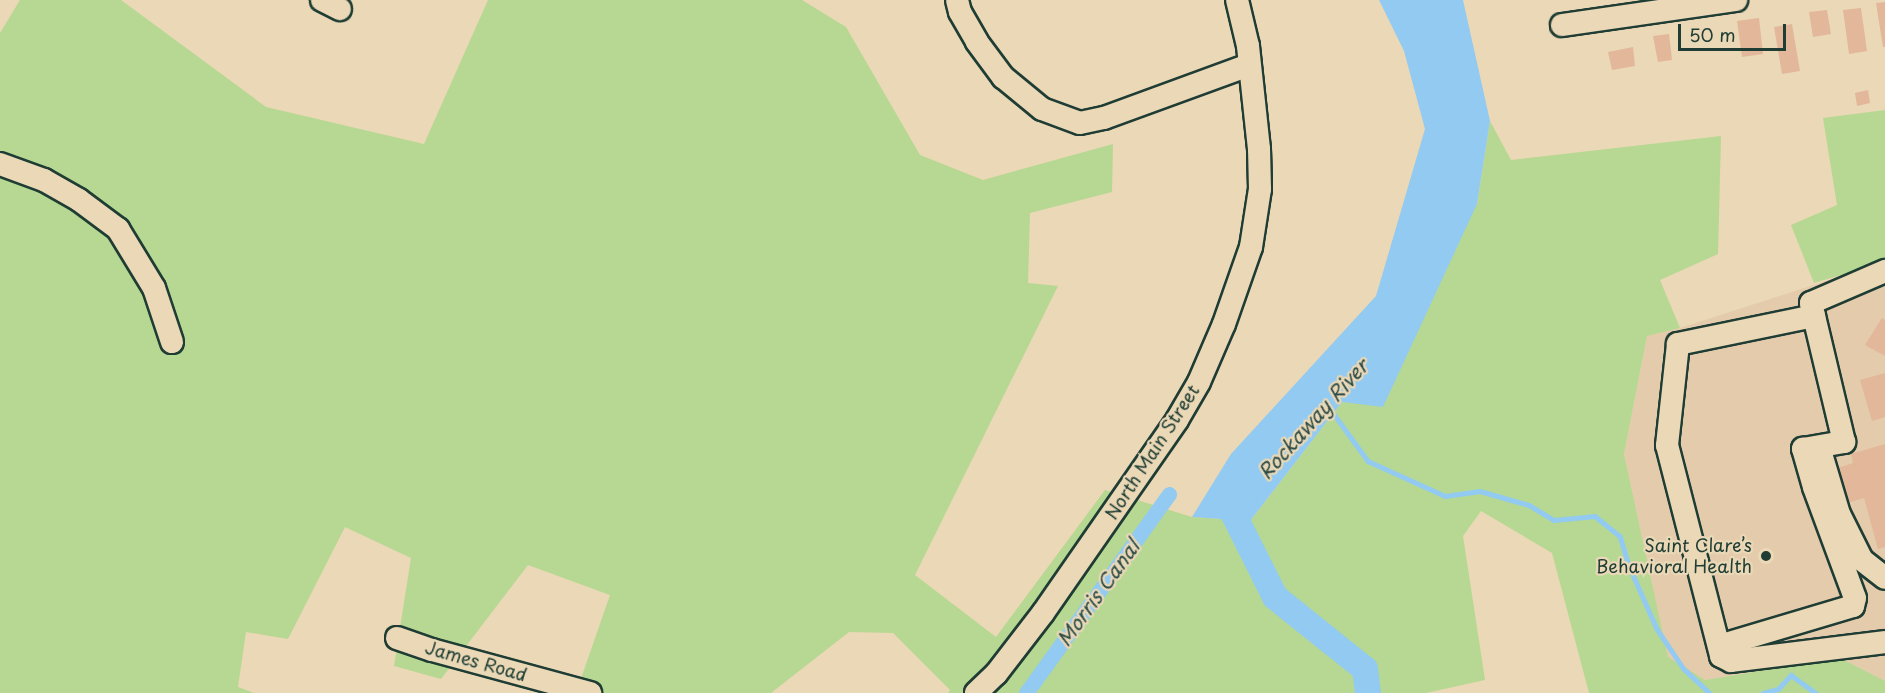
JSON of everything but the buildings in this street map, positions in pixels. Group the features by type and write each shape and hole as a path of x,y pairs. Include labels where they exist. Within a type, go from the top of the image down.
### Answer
{"street":[{"path":"957,0 960,12 977,42 1003,77 1042,109 1080,123 1104,118 1249,65"},
{"name":"North Main Street","path":"976,693 996,674 1043,613 1135,483 1199,382 1224,324 1251,247 1257,218 1260,149 1248,46 1237,0"},
{"path":"1562,25 1652,7 1736,0"},
{"path":"0,164 44,180 79,200 118,229 154,288 172,342"},
{"path":"1811,448 1844,442 1811,303 1885,271"},
{"path":"1814,316 1678,344 1667,445 1721,656 1731,661 1885,642"},
{"path":"1719,646 1853,606 1855,598 1814,488 1811,448"},
{"path":"1811,448 1839,514 1862,560 1880,568"},
{"name":"James Road","path":"397,638 432,650 590,693"}],"shaded area":[{"name":"Saint Clare’s Behavioral Health","path":"1885,262 1885,681 1840,658 1705,680 1668,658 1624,454 1647,336 1680,328"}],"green space":[{"path":"20,0 121,0 266,107 424,144 488,0 802,0 846,27 920,155 983,180 1113,144 1112,192 1030,213 1028,283 1058,286 915,575 996,637 1105,490 1192,517 1250,521 1342,402 1477,204 1490,121 1511,160 1721,136 1718,254 1660,280 1680,328 1647,336 1624,454 1668,657 1705,680 1840,658 1885,681 1885,693 1589,693 1552,553 1481,511 1463,536 1485,680 1426,693 948,693 950,690 893,633 849,632 771,693 576,693 610,595 528,565 441,679 394,666 411,558 345,527 288,639 246,632 238,687 254,693 0,693 0,33"},
{"path":"1885,110 1885,262 1814,283 1791,225 1837,205 1823,118"}],"water":[{"path":"1379,0 1463,0 1490,121 1477,204 1383,407 1342,402 1250,521 1192,517 1231,454 1376,296 1425,129 1404,51"}],"waterway":[{"path":"1331,410 1368,461 1445,496 1480,491 1529,505 1554,520 1595,516 1620,536 1629,566 1657,629 1684,669 1710,693"},
{"name":"Rockaway River","path":"1246,493 1231,509 1275,597 1365,669 1368,693"},
{"name":"Morris Canal","path":"1026,693 1169,494"},
{"path":"1763,693 1778,689 1791,675 1816,693"}],"place":[{"name":"Saint Clare’s Behavioral Health","path":"1766,556"}]}
